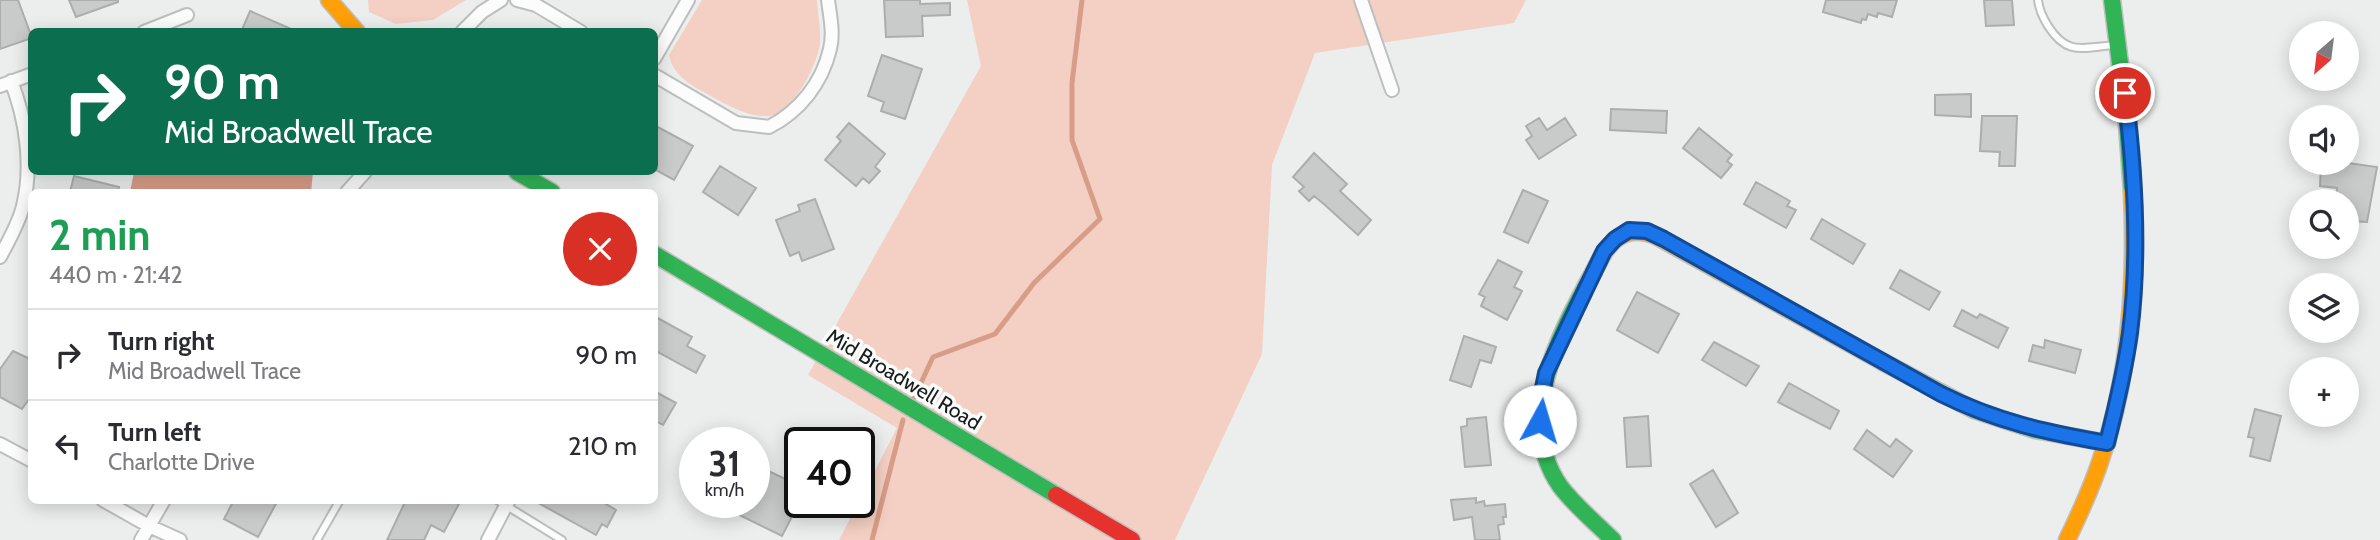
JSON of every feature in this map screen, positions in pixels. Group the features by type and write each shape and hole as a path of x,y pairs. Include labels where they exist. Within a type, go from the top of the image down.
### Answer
{"street":[{"path":"329,0 347,25"},
{"path":"466,28 482,12 501,0"},
{"path":"517,0 536,5 574,28"},
{"path":"658,52 688,0"},
{"path":"658,77 736,123 769,127 799,108 821,76 831,47 828,0"},
{"path":"1361,0 1392,90"},
{"path":"2067,540 2090,491 2107,443 2121,389 2134,282 2135,222 2129,124 2112,0"},
{"path":"154,28 187,15"},
{"path":"0,257 23,207 27,166 22,110 6,84 28,76"},
{"path":"349,189 362,175"},
{"path":"522,175 547,189"},
{"path":"1613,540 1555,477 1547,457 1540,421 1540,403 1550,363 1604,251 1615,239 1629,230 1647,231 1664,239 1974,410 2035,430 2107,443"},
{"name":"Mid Broadwell Road","path":"658,256 1132,540"},
{"path":"0,443 28,459"},
{"path":"110,504 180,540"},
{"path":"141,540 162,504"},
{"path":"488,540 503,504"},
{"path":"149,526 163,540"}],"lane":[{"path":"2038,0 2044,20 2058,41 2071,48 2118,45"},
{"path":"317,540 338,504"},
{"path":"507,504 562,540"}],"shaded area":[{"path":"368,0 466,0 433,20 396,24 369,12"},
{"path":"702,0 817,0 820,43 815,63 803,86 779,113 762,116 738,110 690,84 679,75 669,55"},
{"path":"967,0 1526,0 1514,23 1315,53 1272,165 1262,354 1175,540 839,540 850,518 875,518 875,470 897,428 808,375 981,66"},
{"path":"133,175 313,175 311,189 131,189"}],"building":[{"path":"0,0 18,0 28,28 28,39 0,49"},
{"path":"69,0 118,0 118,2 76,17"},
{"path":"884,0 920,0 920,4 950,3 950,15 922,16 923,36 886,37"},
{"path":"1826,0 1897,0 1892,17 1878,13 1877,17 1868,14 1866,20 1862,19 1861,23 1823,12"},
{"path":"1984,0 2012,0 2014,25 1986,26"},
{"path":"250,11 289,28 243,28"},
{"path":"882,55 922,69 905,119 881,111 884,102 868,96"},
{"path":"1971,94 1971,117 1935,115 1935,95"},
{"path":"1611,109 1667,111 1666,133 1610,130"},
{"path":"1982,116 2017,116 2015,166 1999,166 2000,152 1980,151"},
{"path":"1539,118 1547,130 1565,118 1576,135 1539,159 1526,140 1532,136 1526,126"},
{"path":"849,123 885,154 875,167 880,171 869,183 863,178 856,186 825,160 841,141 837,137"},
{"path":"658,127 693,146 674,180 658,171"},
{"path":"1699,128 1732,155 1727,161 1732,165 1721,178 1683,148"},
{"path":"1314,153 1347,184 1340,191 1371,220 1358,235 1314,196 1309,201 1299,191 1304,187 1293,177"},
{"path":"2359,165 2377,167 2367,222 2359,222 2359,189 2320,186 2320,175 2359,175"},
{"path":"720,166 756,188 738,215 703,192"},
{"path":"74,176 119,187 119,189 71,189"},
{"path":"1756,182 1790,201 1787,206 1796,210 1786,228 1744,204"},
{"path":"1523,190 1548,201 1528,243 1504,232"},
{"path":"815,199 834,249 802,261 799,252 790,256 776,220 800,211 798,205"},
{"path":"1822,219 1865,244 1853,264 1811,239"},
{"path":"1498,260 1522,272 1514,287 1522,291 1507,320 1481,306 1485,297 1479,294"},
{"path":"1900,270 1940,292 1929,310 1890,288"},
{"path":"1637,292 1679,314 1658,353 1617,330"},
{"path":"1962,310 1977,318 1980,314 2008,328 1998,348 1954,326"},
{"path":"658,318 692,337 687,346 705,356 696,373 658,352"},
{"path":"1464,336 1496,347 1491,363 1480,360 1471,387 1450,380"},
{"path":"2045,340 2081,350 2075,373 2029,361 2033,345 2044,348"},
{"path":"1714,342 1759,366 1746,386 1702,360"},
{"path":"13,351 28,358 28,401 22,409 0,397 0,369"},
{"path":"1789,383 1839,411 1830,429 1778,402"},
{"path":"658,393 676,403 663,425 658,422"},
{"path":"2255,409 2281,416 2270,461 2250,456 2254,438 2248,437"},
{"path":"1648,416 1651,466 1627,467 1624,418"},
{"path":"1486,417 1491,465 1465,467 1461,427 1467,426 1467,419"},
{"path":"1867,430 1890,447 1896,439 1912,451 1893,477 1854,449"},
{"path":"1713,470 1738,513 1716,527 1690,484"},
{"path":"770,472 784,478 784,518 791,518 782,536 745,518 770,518"},
{"path":"1476,498 1476,503 1484,501 1485,506 1505,504 1504,524 1498,525 1500,540 1475,540 1472,517 1454,520 1451,500"},
{"path":"232,504 276,504 258,537 224,519"},
{"path":"404,504 459,504 444,532 431,525 424,540 387,540"},
{"path":"540,504 606,504 616,510 607,527 602,524 596,535"}],"waterway":[{"path":"913,400 933,357 995,334 1034,283 1100,219 1072,140 1072,83 1082,0"},
{"path":"872,540 903,420"}],"traffic: fast":[{"path":"2112,0 2126,111 2132,192"},
{"path":"522,175 547,189"},
{"path":"1603,254 1574,308 1549,367 1542,398 1540,428 1546,458 1560,486 1613,540"},
{"path":"658,256 1056,495"},
{"path":"1883,362 1974,410 2035,430 2107,443"}],"traffic: slow":[{"path":"329,0 354,28"},
{"path":"2067,540 2098,467 2119,392 2132,292 2132,192"},
{"path":"1603,254 1613,241 1625,234 1638,232 1654,235 1883,362"}],"traffic: jam":[{"path":"1056,495 1132,540"}],"route":[{"path":"1540,421 1540,403 1546,373 1604,251 1622,233 1638,229 1664,239 1974,410 2035,430 2107,443 2121,389 2130,333 2134,282 2135,222 2125,93"}]}
